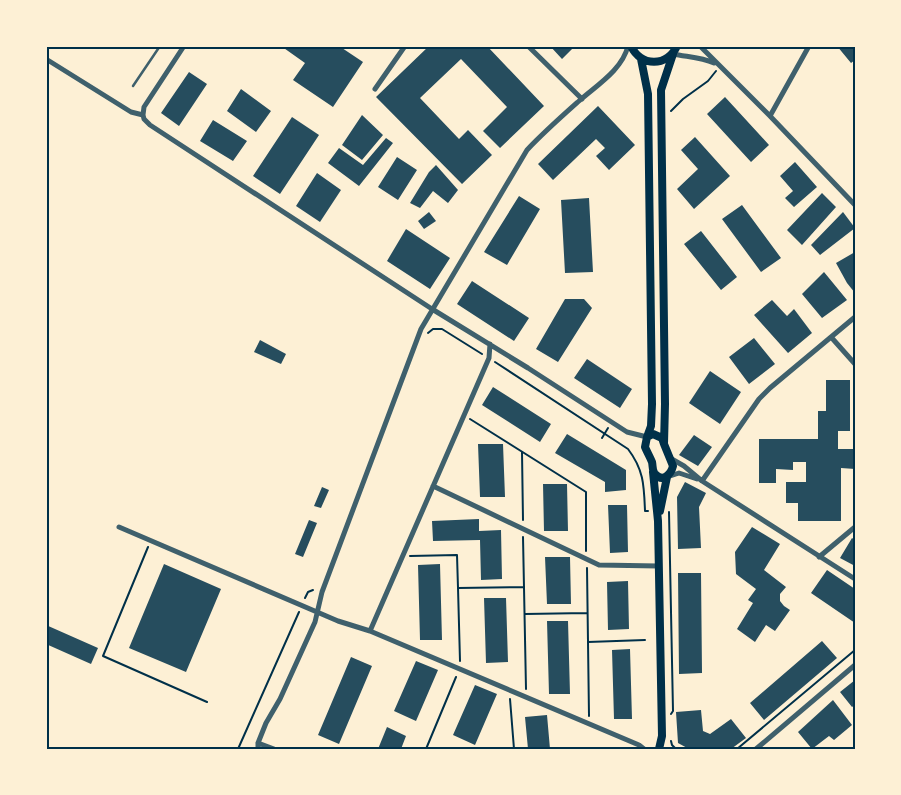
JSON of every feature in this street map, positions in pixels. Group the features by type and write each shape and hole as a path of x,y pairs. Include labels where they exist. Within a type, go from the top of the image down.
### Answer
{"main road":[{"path":"630,46 641,59 648,94 652,404 650,426 645,447 654,472 658,521 662,736 665,749"},
{"path":"641,59 649,62 658,62 675,50"},
{"path":"664,444 661,90 675,50"},
{"path":"647,437 657,435 662,438 673,466 667,477 658,521"},
{"path":"654,472 658,477 667,477"},
{"path":"659,749 662,736"}],"street":[{"path":"184,46 144,107 144,119 150,125 432,309 628,432 647,437"},
{"path":"375,89 405,46"},
{"path":"528,46 582,98"},
{"path":"274,749 258,746 315,622 322,592 421,328 527,150 542,134 614,71 630,46"},
{"path":"700,46 855,205"},
{"path":"770,116 809,46"},
{"path":"675,50 685,57 703,58 717,64"},
{"path":"46,59 131,112 143,115"},
{"path":"702,481 759,399 855,317"},
{"path":"831,337 855,364"},
{"path":"370,631 489,358 490,344"},
{"path":"670,458 684,466 702,481 855,579"},
{"path":"667,477 679,473 702,481"},
{"path":"433,486 599,565 658,566"},
{"path":"119,527 338,621 370,631 640,745 644,749"},
{"path":"819,557 855,527"},
{"path":"756,749 855,665"}],"lane":[{"path":"133,86 160,46"}],"path":[{"path":"433,329 442,329 628,449 634,457 643,479 645,511"},
{"path":"602,438 605,433"},
{"path":"522,452 526,697"},
{"path":"664,510 670,512 673,711 670,717"},
{"path":"151,540 103,656 207,702"},
{"path":"402,556 457,555 460,669 426,749"},
{"path":"458,588 524,587"},
{"path":"525,614 587,613"},
{"path":"588,642 645,640"},
{"path":"737,749 855,650"},
{"path":"509,690 514,749"},
{"path":"671,735 672,744 676,749"}],"building":[{"path":"281,46 339,46 363,62 333,107 293,80 305,63"},
{"path":"429,46 487,46 544,106 500,148 483,131 507,107 461,59 420,98 459,139 468,130 492,155 462,184 376,97"},
{"path":"550,46 575,46 562,59"},
{"path":"837,46 855,46 855,60 851,63"},
{"path":"189,72 207,84 179,126 161,113"},
{"path":"241,89 271,111 256,132 227,111"},
{"path":"725,97 769,145 751,162 707,114"},
{"path":"598,106 635,145 609,170 596,156 605,148 596,139 553,180 538,164"},
{"path":"362,115 383,135 362,160 342,145"},
{"path":"292,117 319,135 280,194 253,176"},
{"path":"213,120 247,141 233,161 200,141"},
{"path":"695,137 730,176 694,209 677,189 698,169 681,150"},
{"path":"386,138 393,143 359,186 328,163 339,148 363,165"},
{"path":"397,157 417,170 398,200 378,187"},
{"path":"795,162 817,187 794,207 785,198 793,191 780,176"},
{"path":"436,165 458,190 448,203 433,191 420,208 410,203 429,172"},
{"path":"317,173 341,190 320,222 296,206"},
{"path":"822,193 836,207 802,245 787,230"},
{"path":"519,196 540,209 507,265 484,252"},
{"path":"589,198 593,272 565,273 561,200"},
{"path":"742,205 781,258 761,272 722,219"},
{"path":"429,212 436,221 424,229 418,221"},
{"path":"843,212 855,228 820,255 811,245"},
{"path":"406,229 450,258 430,289 387,261"},
{"path":"701,231 737,277 721,290 684,244"},
{"path":"855,252 855,293 836,263"},
{"path":"824,272 847,300 822,318 802,294"},
{"path":"472,281 529,318 514,341 457,304"},
{"path":"565,299 584,299 592,308 558,362 536,349"},
{"path":"772,300 787,316 794,309 812,333 788,353 754,315"},
{"path":"754,338 775,364 749,384 729,357"},
{"path":"260,340 286,354 281,364 254,352"},
{"path":"587,359 632,389 620,408 574,378"},
{"path":"710,371 741,392 720,424 689,403"},
{"path":"826,380 850,380 850,431 838,431 838,449 855,449 855,469 841,468 841,521 798,521 798,503 786,503 786,482 806,482 806,462 793,462 793,470 776,469 776,483 759,483 759,439 818,439 818,411 826,411"},
{"path":"493,387 551,424 540,442 482,405"},
{"path":"567,434 626,470 626,490 605,492 605,482 555,453"},
{"path":"694,435 712,447 698,466 679,455"},
{"path":"478,444 503,444 505,497 480,497"},
{"path":"685,482 706,493 699,507 701,548 678,549 677,497"},
{"path":"543,484 567,484 568,531 544,531"},
{"path":"322,487 329,490 321,508 314,506"},
{"path":"608,505 627,505 628,552 610,553"},
{"path":"479,519 479,531 501,530 502,579 481,580 480,540 433,541 432,521"},
{"path":"309,520 317,523 303,557 295,554"},
{"path":"752,527 780,544 764,570 786,587 780,594 780,601 790,610 775,631 766,625 755,642 737,629 753,603 748,600 756,589 736,574 735,552"},
{"path":"852,538 855,540 855,566 840,558"},
{"path":"545,557 570,557 571,604 547,604"},
{"path":"164,564 221,589 186,672 129,648"},
{"path":"440,564 442,640 420,640 418,565"},
{"path":"827,570 855,589 855,623 811,593"},
{"path":"678,573 701,573 702,673 679,674"},
{"path":"628,581 629,629 608,630 607,582"},
{"path":"484,598 506,598 508,662 486,663"},
{"path":"547,621 568,621 570,694 549,694"},
{"path":"46,625 98,648 91,664 46,644"},
{"path":"822,641 837,658 764,720 750,703"},
{"path":"630,649 632,719 614,719 612,650"},
{"path":"351,657 372,666 339,744 318,735"},
{"path":"416,661 438,670 416,721 394,711"},
{"path":"855,680 855,705 852,707 840,692"},
{"path":"475,685 497,694 475,745 453,735"},
{"path":"833,700 852,725 834,740 829,736 812,749 798,732"},
{"path":"701,710 703,731 710,734 731,719 746,738 731,749 689,749 678,743 676,712"},
{"path":"547,715 550,749 528,749 525,717"},
{"path":"387,727 406,736 401,749 378,749"}]}
